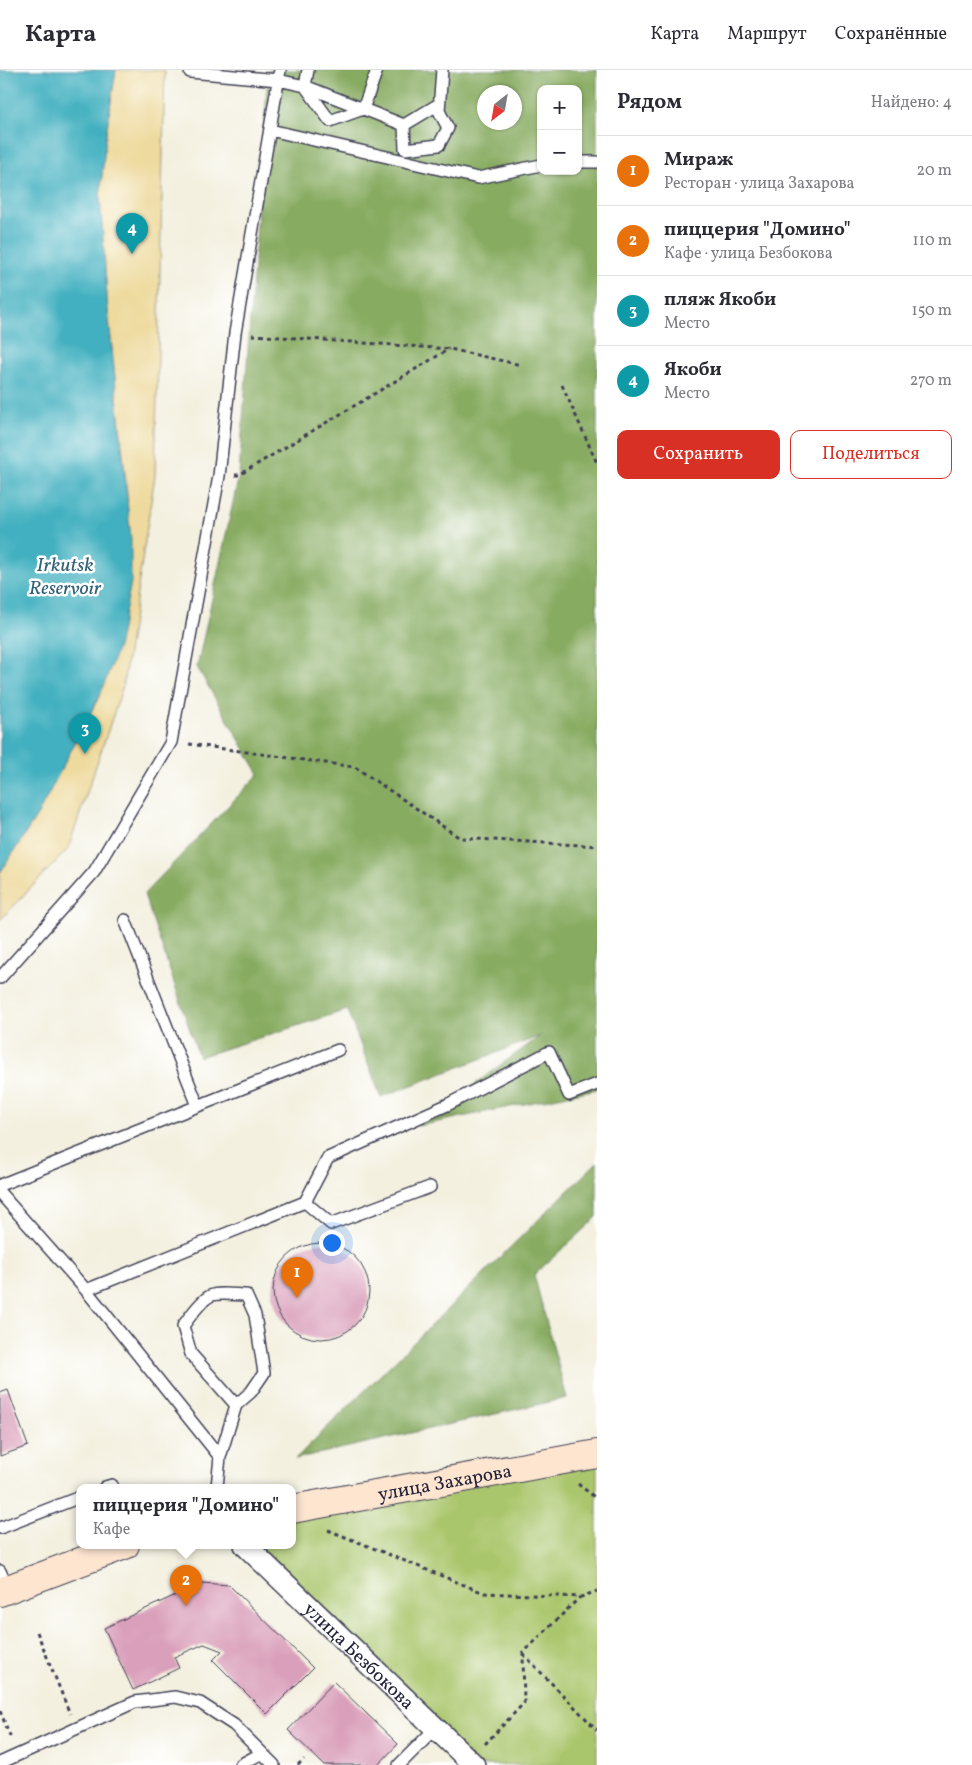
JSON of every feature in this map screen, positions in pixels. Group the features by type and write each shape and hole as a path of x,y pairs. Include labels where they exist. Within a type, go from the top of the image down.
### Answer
{"main road":[{"name":"улица Захарова","path":"296,1508 597,1454"},
{"path":"3,1584 112,1549"}],"street":[{"name":"улица Безбокова","path":"248,1549 474,1765"}],"lane":[{"path":"308,70 305,86 330,121 363,109"},
{"path":"363,109 377,70"},
{"path":"404,125 405,149 439,146 448,128 439,111 442,70"},
{"path":"190,72 279,75 404,125"},
{"path":"0,978 94,872 171,742 219,476 235,333 279,75"},
{"path":"404,125 439,104"},
{"path":"270,130 478,178 537,166"},
{"path":"582,162 597,162"},
{"path":"125,920 198,1106"},
{"path":"0,1185 338,1050"},
{"path":"86,1290 305,1202 328,1158 447,1105 549,1052 569,1095 597,1084"},
{"path":"305,1202 332,1224 430,1187"},
{"path":"0,1193 86,1290 220,1457"},
{"path":"217,1484 220,1457 236,1405 251,1392 264,1373 255,1315 246,1296 229,1294 210,1296 195,1310 183,1326 191,1354 236,1405"},
{"path":"0,1528 76,1499"},
{"path":"0,1763 135,1702 176,1697 200,1703 234,1725 274,1765"},
{"path":"399,1765 435,1728"},
{"path":"240,1765 262,1753"}],"path":[{"path":"235,333 450,349 521,365"},
{"path":"219,476 239,475 450,349"},
{"path":"562,385 597,463"},
{"path":"171,742 355,768 460,838 597,846"},
{"path":"575,1482 597,1499"},
{"path":"323,1528 484,1593 581,1597 597,1591"},
{"path":"484,1745 524,1703 523,1653 581,1597"},
{"path":"37,1632 76,1728"},
{"path":"523,1653 597,1730"},
{"path":"0,1711 18,1754"},
{"path":"298,1765 304,1759"}],"green space":[{"path":"268,70 597,70 597,1089 418,1126 540,1036 381,1097 347,1010 199,1057 144,894 259,774 197,667 239,475"},
{"path":"597,1162 597,1217 534,1275 567,1398 295,1459"},
{"path":"597,1454 597,1765 472,1765 249,1549 296,1549 296,1508"}],"sand":[{"path":"116,70 165,70 155,475 123,686 68,849 0,920 0,873 38,814 101,693 128,500 108,310 100,197 106,134"}],"water":[{"name":"Irkutsk Reservoir","path":"0,70 116,70 106,134 100,197 108,310 131,539 131,582 119,644 101,693 38,814 0,873"}],"building":[{"path":"321,1243 339,1247 355,1257 365,1273 369,1291 365,1309 355,1325 339,1335 321,1339 303,1335 287,1325 277,1309 273,1291 277,1273 287,1257 303,1247"},
{"path":"8,1390 28,1446 0,1456 0,1393"},
{"path":"202,1583 229,1585 313,1668 267,1714 213,1660 222,1651 204,1644 174,1657 179,1668 133,1690 104,1628"},
{"path":"334,1682 398,1744 378,1765 324,1765 288,1730"}],"place":[{"name":"Якоби","path":"132,254"},
{"name":"пляж Якоби","path":"85,754"},
{"name":"Мираж","path":"297,1298"},
{"name":"пиццерия \"Домино\"","path":"186,1606"}]}
